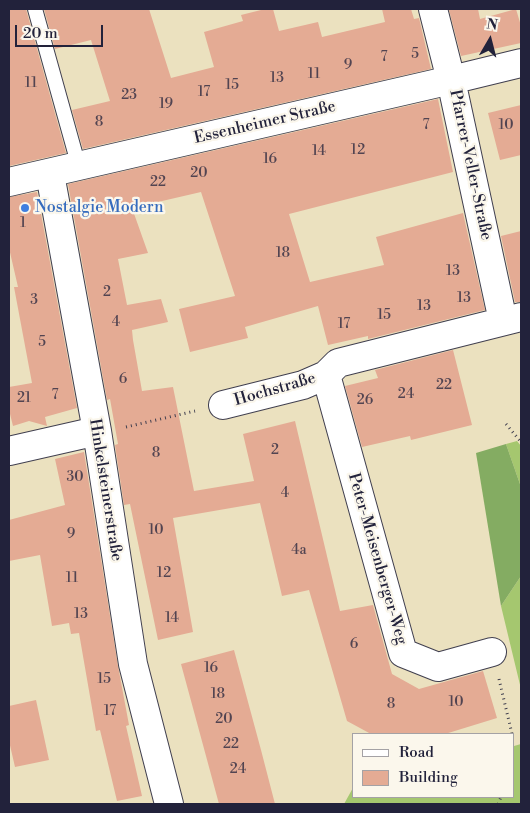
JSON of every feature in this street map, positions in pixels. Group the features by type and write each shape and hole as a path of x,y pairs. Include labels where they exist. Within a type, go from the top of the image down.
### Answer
{"street":[{"name":"Pfarrer-Veller-Straße","path":"434,9 512,319"},
{"name":"Essenheimer Straße","path":"9,182 521,64"},
{"name":"Hinkelsteinerstraße","path":"50,174 107,430 133,664 169,804"},
{"name":"Hochstraße","path":"223,405 303,385 326,375 338,363 512,319"},
{"name":"Peter-Meisenberger-Weg","path":"326,375 403,653 438,667 492,652"},
{"path":"9,451 107,430"}],"lane":[{"path":"35,9 79,166"}],"path":[{"name":"Hochstraße","path":"107,430 223,405"},
{"path":"506,424 521,442"},
{"path":"492,652 509,714 512,733"}],"green space":[{"path":"517,441 521,446 521,487 506,444"},
{"path":"506,444 521,487 521,576 501,606 476,453"},
{"path":"521,576 521,689 501,606"},
{"path":"521,744 521,804 344,804 352,790 352,798 515,798 515,746"}],"building":[{"path":"9,9 26,9 66,153 9,166"},
{"path":"44,9 149,9 171,78 214,67 204,32 243,21 241,15 273,9 279,31 318,22 322,37 385,22 382,9 411,9 414,19 419,18 431,69 83,149 72,110 110,101 91,40 55,49"},
{"path":"478,9 480,19 516,9 521,26 521,43 461,56 449,10"},
{"path":"438,99 453,172 289,214 310,282 384,265 376,237 463,213 485,310 368,339 368,336 328,345 318,306 245,327 248,338 190,352 179,309 235,296 201,192 132,208 148,253 118,259 127,305 161,299 168,322 132,330 133,340 142,391 173,387 194,491 254,481 243,434 295,421 340,611 373,605 392,674 419,689 483,671 497,718 448,733 369,733 347,721 309,590 282,596 260,503 173,518 193,632 158,640 130,504 124,505 115,445 118,444 110,399 107,400 68,184"},
{"path":"521,105 521,155 500,160 488,113"},
{"path":"37,192 77,408 45,417 47,426 29,421 13,426 9,410 9,387 32,383 14,287 18,287 9,248 9,197"},
{"path":"521,231 521,302 515,302 501,236"},
{"path":"453,350 472,425 411,440 410,436 362,447 345,386 378,378 375,370"},
{"path":"84,452 129,725 126,726 142,796 117,801 100,730 96,731 79,633 71,634 69,623 52,626 40,555 9,561 9,520 65,505 55,459"},
{"path":"234,650 275,804 219,804 181,664"},
{"path":"36,700 49,760 15,767 9,741 9,706"}],"place":[{"name":"Nostalgie Modern","path":"25,208"}]}
